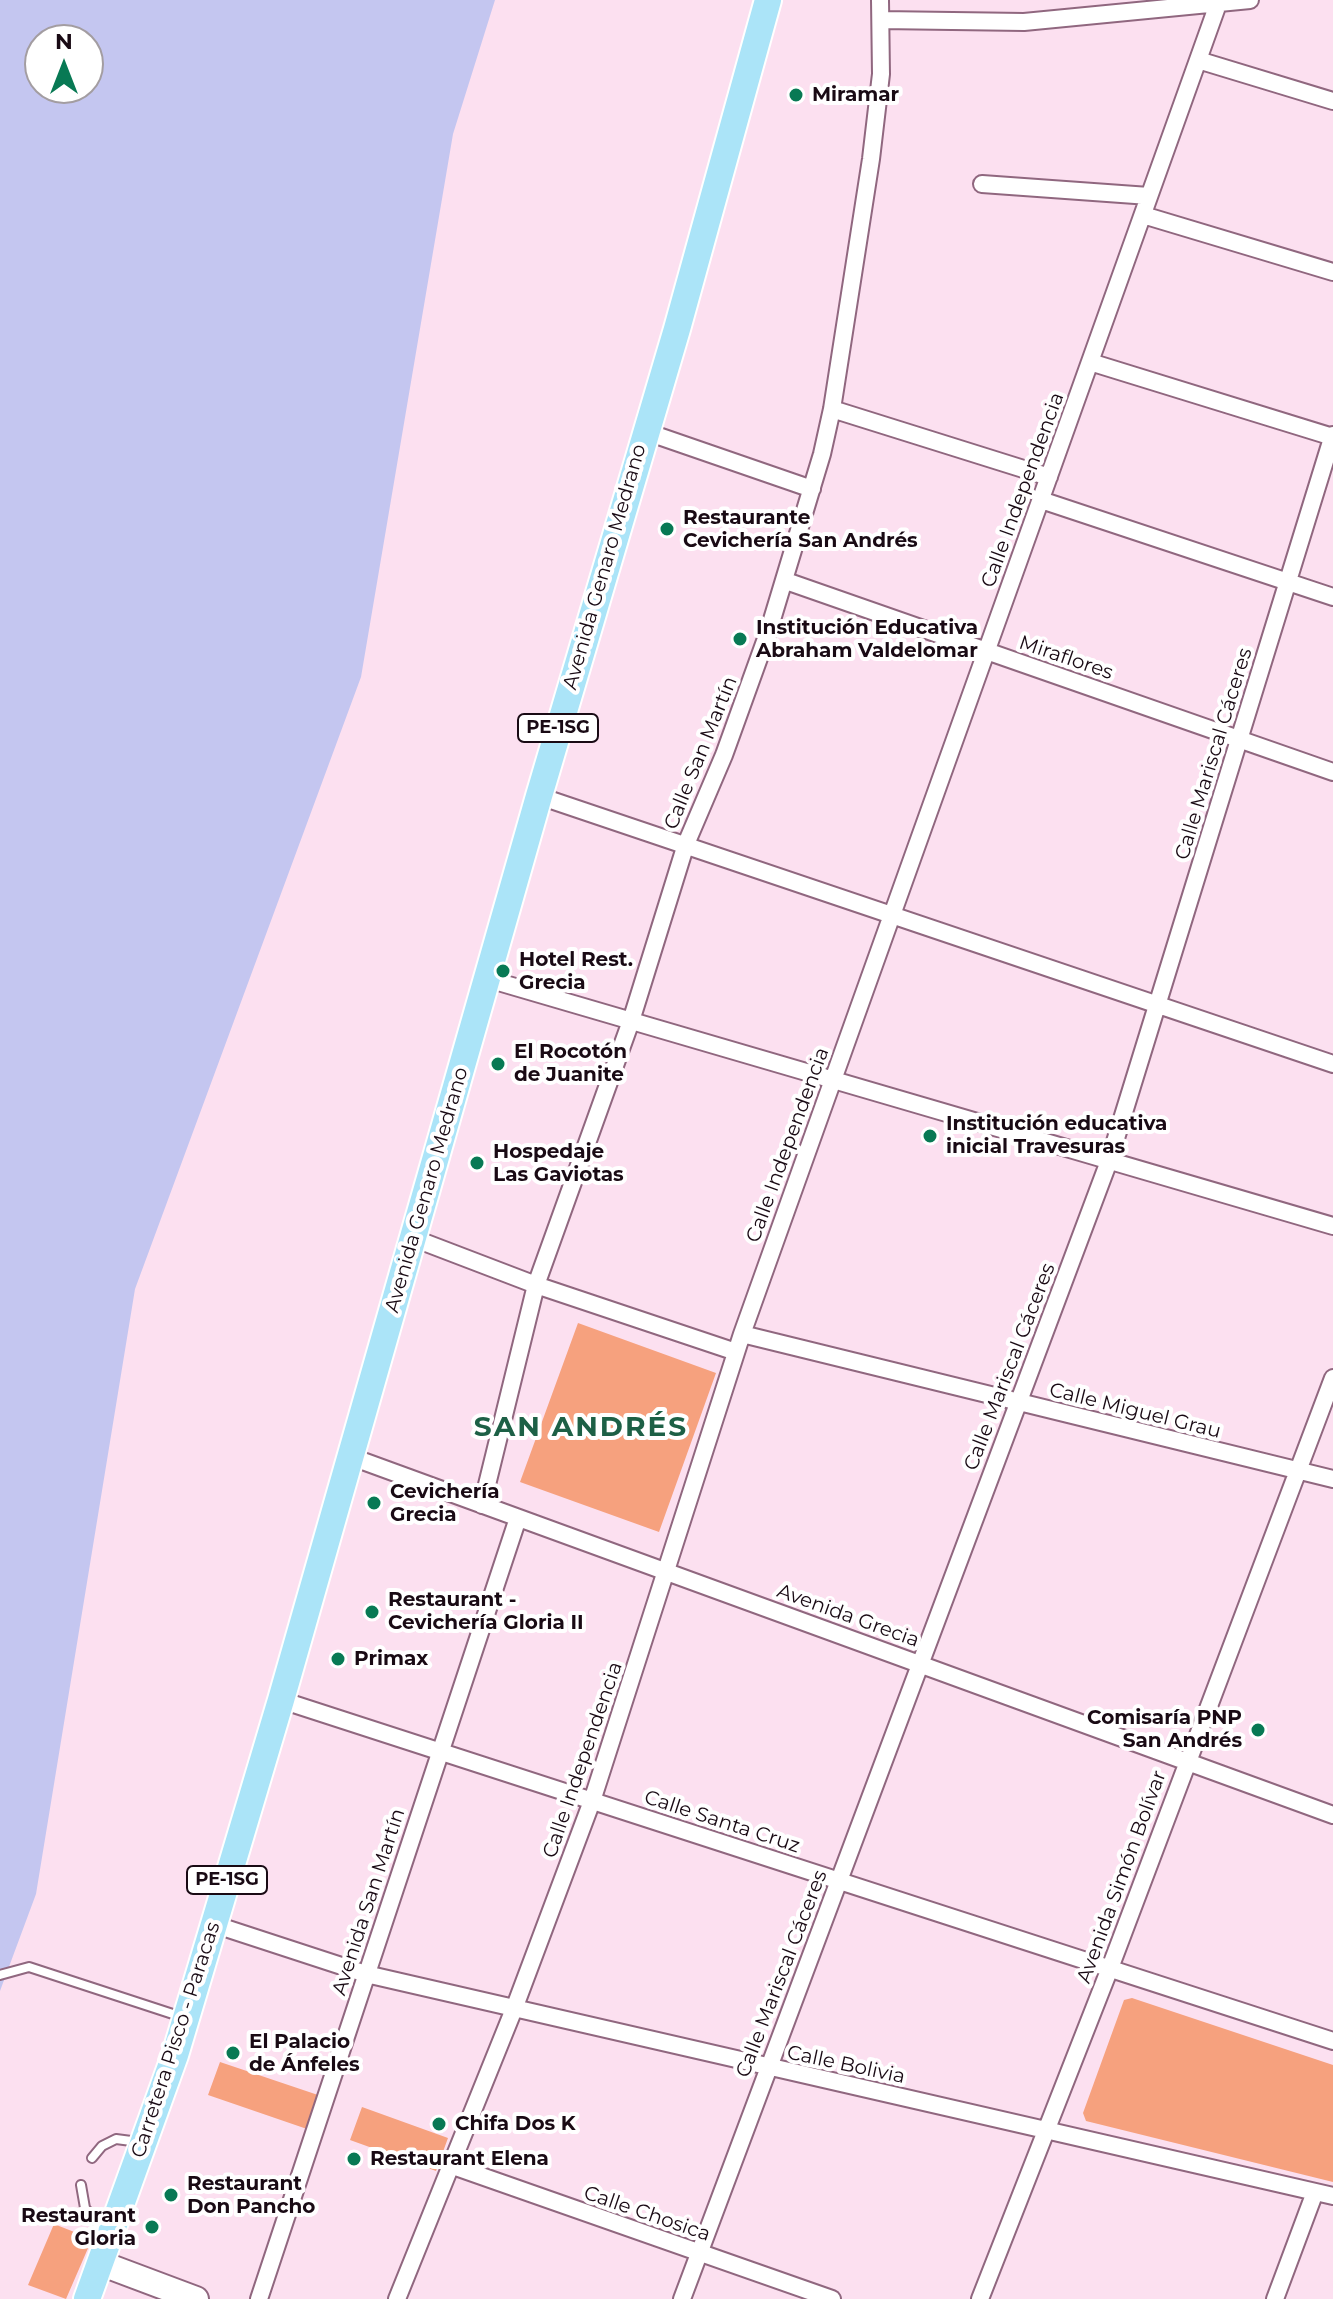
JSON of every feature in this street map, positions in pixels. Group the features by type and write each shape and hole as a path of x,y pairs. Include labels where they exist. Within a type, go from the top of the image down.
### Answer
{"main road":[{"name":"Avenida Genaro Medrano","path":"349,1456 644,431 681,314 768,0"},
{"name":"Carretera Pisco - Paracas","path":"87,2299 186,2018 281,1700 349,1456"}],"street":[{"name":"Calle San Martín","path":"482,1505 536,1285 631,1021 686,844 724,755 786,581 812,489 832,409 871,159 881,74 880,0"},
{"path":"881,20 1024,22 1250,0"},
{"name":"Calle Independencia","path":"397,2299 514,2009 592,1801 742,1334 1218,4"},
{"path":"1198,60 1333,101"},
{"path":"982,184 1149,196"},
{"path":"1143,215 1333,272"},
{"path":"1090,362 1333,437"},
{"path":"832,409 1049,477"},
{"path":"644,431 812,489"},
{"name":"Calle Mariscal Cáceres","path":"682,2299 1109,1161 1333,437"},
{"path":"1041,500 1333,597"},
{"name":"Miraflores","path":"786,581 1333,772"},
{"path":"539,796 1333,1064"},
{"path":"488,979 1333,1226"},
{"path":"413,1238 536,1285 736,1352"},
{"name":"Calle Miguel Grau","path":"742,1334 1333,1479"},
{"name":"Avenida Simón Bolívar","path":"980,2299 1044,2129 1110,1968 1333,1378"},
{"name":"Avenida Grecia","path":"349,1456 1333,1815"},
{"name":"Avenida San Martín","path":"259,2299 518,1518"},
{"name":"Calle Santa Cruz","path":"281,1700 1333,2041"},
{"name":"Calle Bolivia","path":"213,1924 366,1974 1333,2196"},
{"name":"Calle Chosica","path":"450,2165 832,2299"},
{"path":"1275,2299 1315,2192"},
{"path":"105,2251 196,2299"}],"lane":[{"path":"0,1975 29,1967 186,2018"},
{"path":"92,2158 102,2146 116,2139 144,2143"},
{"path":"81,2185 85,2208 105,2251"}],"shaded area":[{"path":"578,1323 716,1373 659,1532 520,1482"},
{"path":"1132,1998 1333,2065 1333,2182 1086,2121 1083,2113 1124,2000"},
{"path":"220,2062 318,2095 307,2129 208,2095"},
{"path":"362,2107 448,2138 436,2171 350,2140"},
{"path":"54,2224 92,2239 66,2299 28,2285"}],"water":[{"path":"0,0 495,0 453,134 361,677 135,1289 36,1894 0,1991"}],"place":[{"name":"Miramar","path":"796,95"},
{"name":"Restaurante Cevichería San Andrés","path":"667,529"},
{"name":"Institución Educativa Abraham Valdelomar","path":"740,639"},
{"name":"Hotel Rest. Grecia","path":"503,971"},
{"name":"El Rocotón de Juanite","path":"498,1064"},
{"name":"Institución educativa inicial Travesuras","path":"930,1136"},
{"name":"Hospedaje Las Gaviotas","path":"477,1163"},
{"name":"Cevichería Grecia","path":"374,1503"},
{"name":"Restaurant - Cevichería Gloria II","path":"372,1612"},
{"name":"Primax","path":"338,1659"},
{"name":"Comisaría PNP San Andrés","path":"1258,1730"},
{"name":"El Palacio de Ánfeles","path":"233,2053"},
{"name":"Chifa Dos K","path":"439,2124"},
{"name":"Restaurant Elena","path":"354,2159"},
{"name":"Restaurant Don Pancho","path":"171,2195"},
{"name":"Restaurant Gloria","path":"152,2227"}],"district":[{"name":"SAN ANDRÉS","path":"581,1428"}]}
